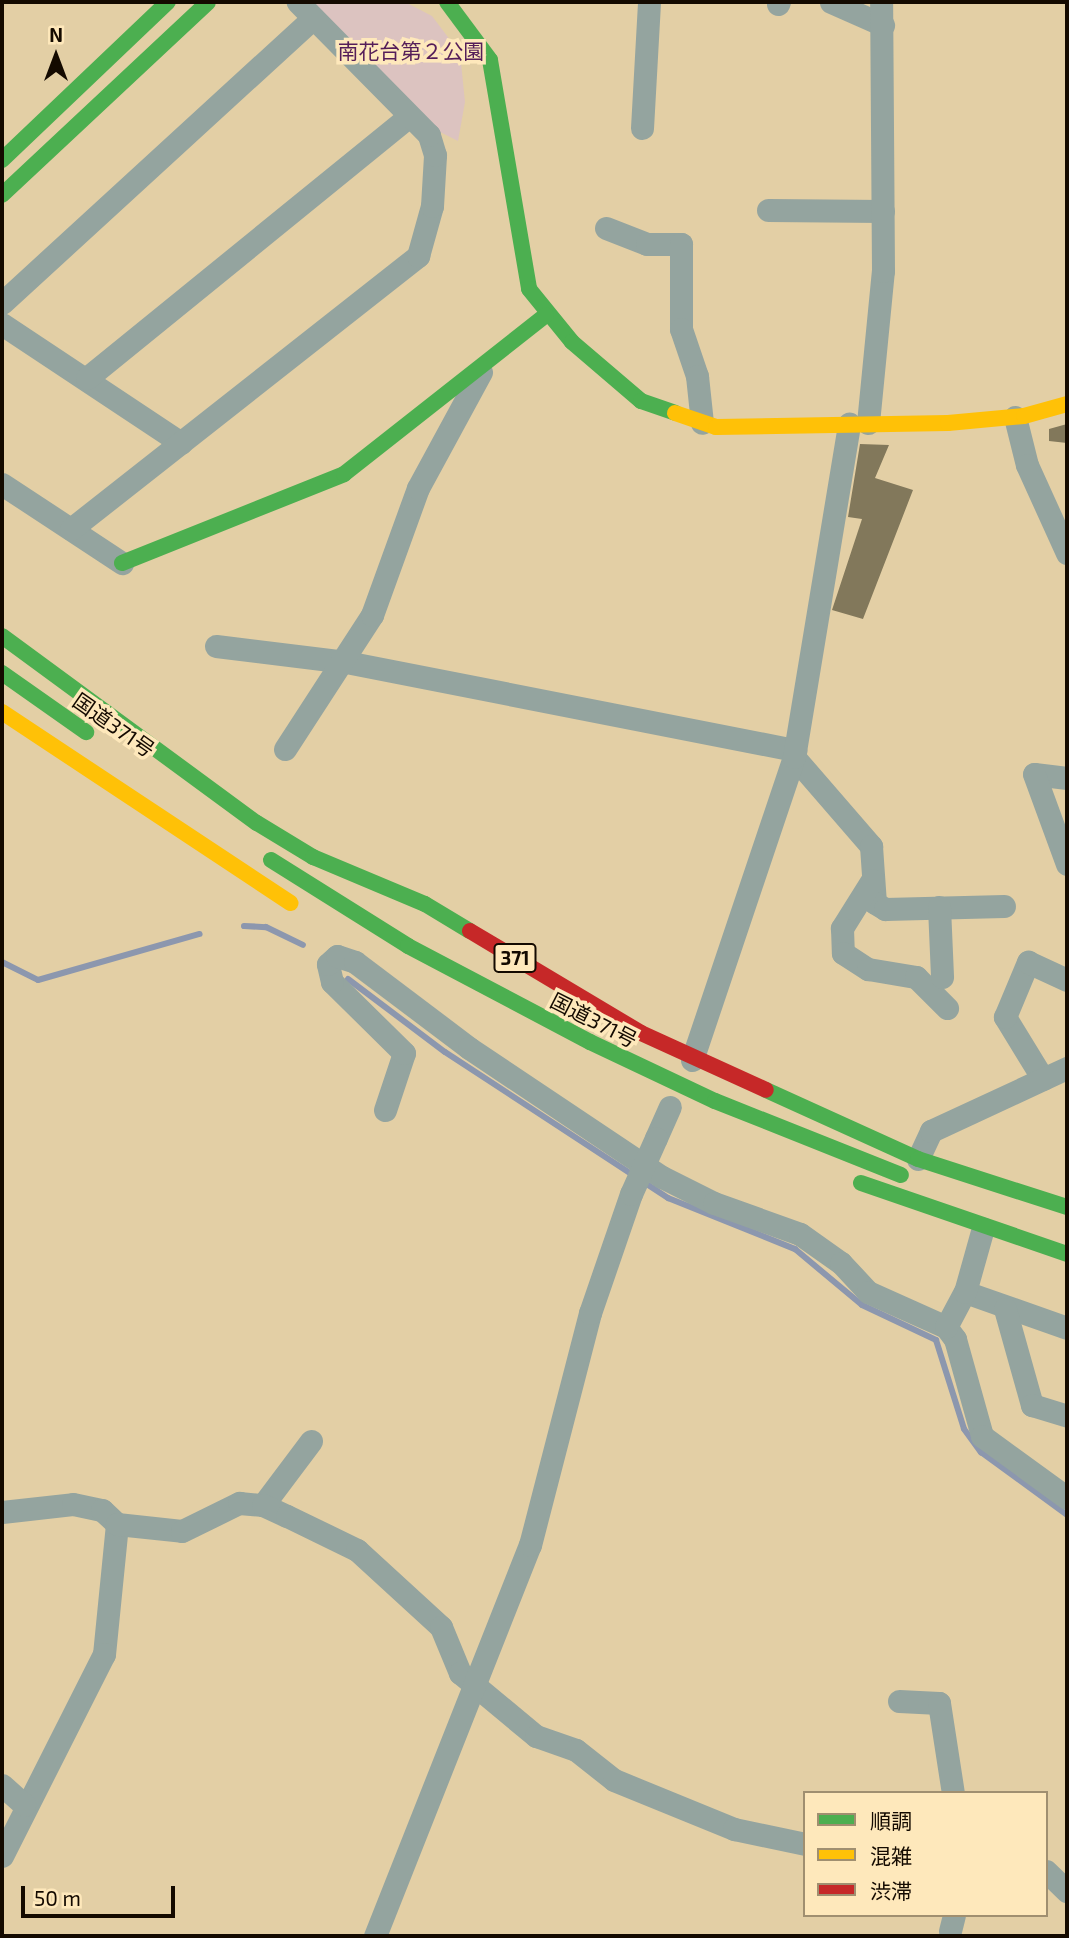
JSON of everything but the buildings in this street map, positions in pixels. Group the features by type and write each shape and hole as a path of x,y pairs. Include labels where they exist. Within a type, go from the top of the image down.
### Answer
{"main road":[{"path":"2,160 169,2"},
{"path":"3,193 208,2"},
{"path":"447,2 490,60 519,248 529,289 545,315 640,401 702,423 859,423 1014,417 1067,404"},
{"path":"122,563 344,474 484,366 545,315"},
{"name":"371","path":"2,636 257,823 313,858 425,904 640,1033 715,1071 817,1110 918,1159 1067,1207"},
{"name":"国道371号","path":"2,673 99,741"},
{"path":"2,712 305,909"},
{"name":"国道371号","path":"251,847 408,946 480,986 652,1073 921,1182"},
{"name":"371","path":"299,878 375,901 419,922 533,986 640,1033"},
{"name":"371","path":"337,923 408,946"},
{"name":"371","path":"361,938 587,1061"},
{"name":"371","path":"480,986 563,1048"},
{"path":"715,1071 862,1160"},
{"path":"846,1178 983,1228 1067,1254"}],"street":[{"path":"642,128 649,2"},
{"path":"692,1060 795,753 859,423 879,339 883,211 882,13 831,2"},
{"path":"2,303 305,10 408,117 429,135 435,155 432,206 418,256 71,529"},
{"path":"87,378 408,117"},
{"path":"768,210 883,211"},
{"path":"606,228 646,244 681,244 681,329 697,376 702,423"},
{"path":"2,324 181,443"},
{"path":"285,749 346,662 372,615 418,488 484,366"},
{"path":"1014,417 1027,465 1067,553"},
{"path":"2,484 122,563"},
{"path":"215,646 346,662 795,753 871,846 875,903 885,909 1004,906"},
{"path":"1067,778 1034,774 1067,864"},
{"path":"872,880 842,928 843,953 868,969 916,977 947,1008"},
{"path":"939,907 942,977"},
{"path":"385,1110 404,1053 332,982 328,964 337,956 355,962 469,1048 662,1177 714,1203 800,1234 841,1263 868,1292 946,1327 955,1339 982,1436 1067,1498"},
{"path":"1043,1079 1005,1017 1028,962 1067,979"},
{"path":"918,1159 931,1131 1067,1068"},
{"path":"374,1936 477,1689 530,1545 590,1312 631,1194 670,1106"},
{"path":"946,1327 965,1292 983,1228"},
{"path":"965,1292 1005,1309 1067,1328"},
{"path":"1005,1309 1032,1405 1067,1416"},
{"path":"263,1505 311,1441"},
{"path":"2,1512 73,1504 102,1510 117,1524 182,1531 239,1503 263,1505 356,1549 440,1627 460,1674 536,1737 576,1750 614,1780 734,1829 803,1844"},
{"path":"2,1856 24,1805 104,1654 113,1608 117,1524"},
{"path":"899,1701 939,1703 953,1791"},
{"path":"2,1786 24,1805"},
{"path":"1048,1873 1067,1891"}],"green space":[{"name":"南花台第２公園","path":"311,2 405,2 432,16 460,53 465,102 458,141 436,130"}],"waterway":[{"path":"244,926 266,927 303,945"},
{"path":"2,962 38,980 200,934"},
{"path":"348,979 445,1052 668,1198 795,1249 862,1305 936,1340 964,1429 981,1452 1067,1515"}],"traffic: fast":[{"path":"2,160 168,2"},
{"path":"2,195 208,2"},
{"path":"447,2 490,60 529,289 572,342 641,401 675,413"},
{"path":"122,563 344,474 546,315"},
{"path":"2,636 257,823 313,857 425,904 470,931"},
{"path":"2,673 86,732"},
{"path":"271,860 408,946 590,1042 715,1101 901,1175"},
{"path":"766,1090 918,1159 1067,1207"},
{"path":"861,1183 1067,1254"}],"traffic: slow":[{"path":"675,413 716,427 948,423 1024,416 1067,404"},
{"path":"2,712 291,903"}],"traffic: jam":[{"path":"470,931 641,1033 766,1090"}]}
